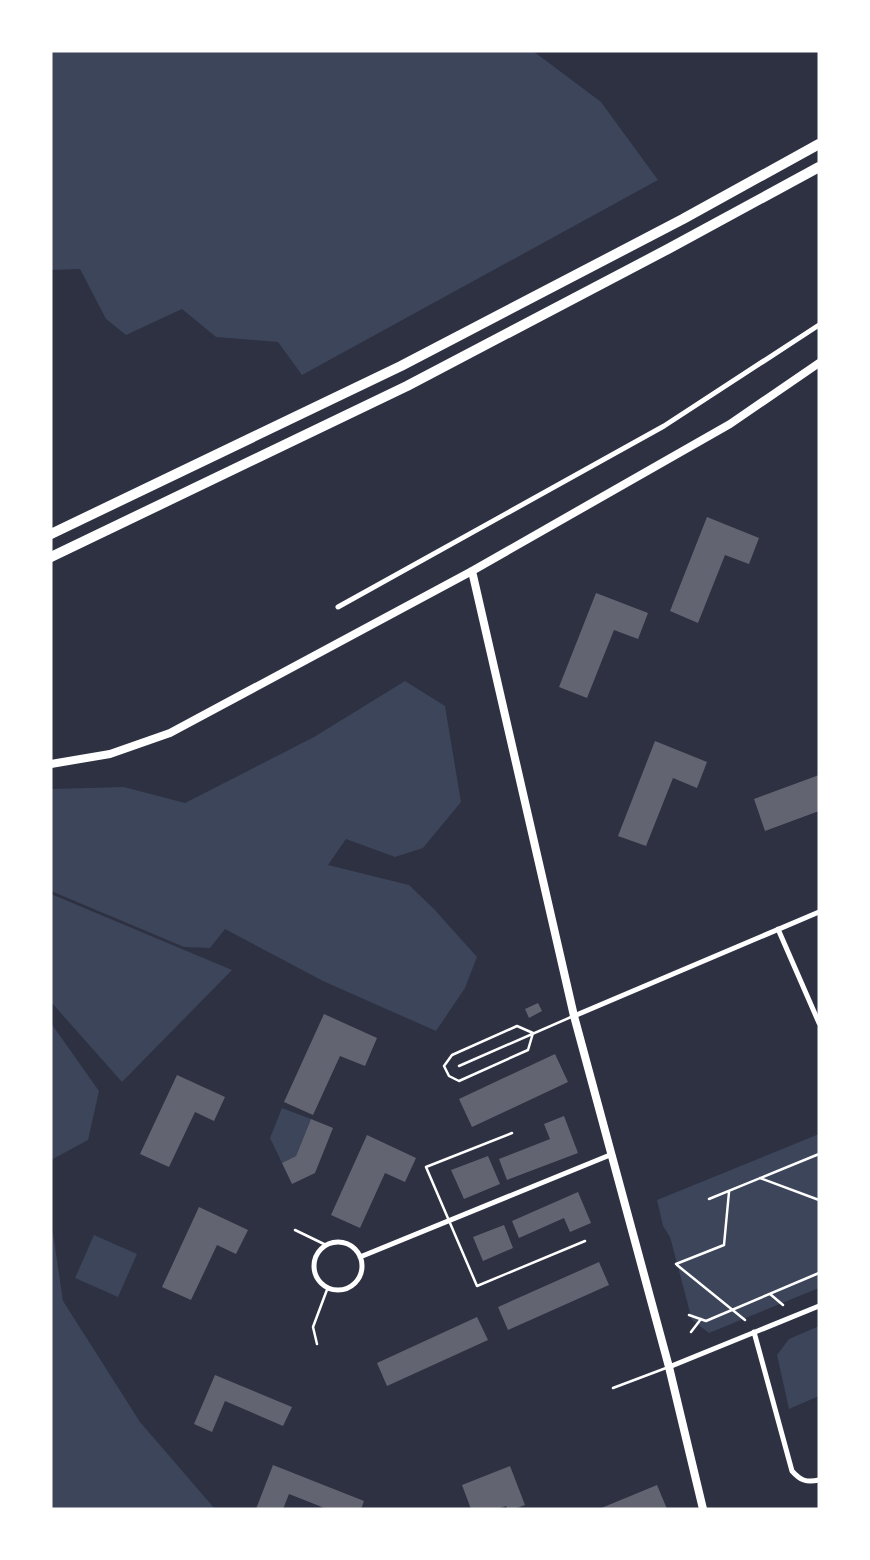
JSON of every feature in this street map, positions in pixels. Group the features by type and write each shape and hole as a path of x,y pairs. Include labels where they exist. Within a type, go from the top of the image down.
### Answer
{"highway":[{"path":"51,534 401,366 707,206 819,144"},
{"path":"51,557 407,386 819,167"}],"main road":[{"path":"51,764 110,754 170,733 472,571 730,425 819,363"},
{"path":"472,571 574,1016 669,1367 703,1509"}],"street":[{"path":"338,607 664,426 819,326"},
{"path":"574,1016 819,912"},
{"path":"778,929 819,1023"},
{"path":"360,1257 610,1155"},
{"path":"342,1242 356,1250 360,1257 361,1272 352,1285 338,1290 318,1280 314,1264 326,1245 342,1242"},
{"path":"669,1367 819,1306"},
{"path":"754,1332 792,1471 799,1479 809,1482 819,1480"}],"lane":[{"path":"459,1066 574,1016"},
{"path":"517,1026 533,1034 528,1050 459,1081 449,1076 444,1066 452,1055 517,1026"},
{"path":"512,1133 426,1167 477,1286 585,1241"},
{"path":"295,1230 326,1245"},
{"path":"317,1344 313,1327 328,1287"},
{"path":"613,1388 669,1367"}],"path":[{"path":"709,1199 819,1154"},
{"path":"760,1178 819,1200"},
{"path":"729,1191 724,1245 676,1264 745,1320"},
{"path":"690,1315 706,1321 819,1273"},
{"path":"770,1294 783,1305"},
{"path":"691,1332 701,1319"}],"shaded area":[{"path":"51,51 533,51 601,102 658,180 302,375 278,342 216,337 182,309 126,335 106,319 80,269 51,270"},
{"path":"405,681 445,706 461,802 423,848 395,857 346,839 328,865 409,885 477,957 465,988 436,1031 323,981 225,929 210,948 184,947 51,891 51,789 124,787 185,803 314,737"},
{"path":"51,894 232,970 122,1082 51,1002"},
{"path":"51,1023 99,1091 88,1140 51,1160"},
{"path":"282,1108 311,1119 296,1156 282,1163 270,1138"},
{"path":"819,1134 819,1288 709,1333 692,1320 670,1237 663,1226 657,1200"},
{"path":"51,1233 63,1301 140,1422 215,1509 51,1509"},
{"path":"94,1235 137,1254 118,1297 75,1278"},
{"path":"819,1326 819,1396 789,1409 777,1355 789,1339"}],"building":[{"path":"707,517 759,538 749,564 725,555 698,623 670,611"},
{"path":"596,593 648,613 638,639 614,630 587,698 559,687"},
{"path":"655,741 707,762 697,788 673,778 646,846 618,836"},
{"path":"819,775 819,811 765,831 754,799"},
{"path":"538,1003 542,1011 529,1018 525,1009"},
{"path":"324,1014 377,1038 365,1066 340,1056 313,1115 284,1102"},
{"path":"555,1054 568,1082 472,1127 459,1099"},
{"path":"177,1075 225,1097 214,1121 195,1112 169,1167 140,1154"},
{"path":"564,1116 578,1153 507,1180 499,1159 550,1139 544,1124"},
{"path":"311,1119 333,1128 315,1173 292,1184 282,1163 296,1156"},
{"path":"367,1135 416,1158 405,1182 385,1173 360,1228 331,1215"},
{"path":"488,1156 500,1184 464,1199 451,1170"},
{"path":"578,1192 591,1223 570,1232 564,1218 519,1238 512,1221"},
{"path":"199,1207 248,1230 236,1254 217,1245 191,1300 162,1287"},
{"path":"504,1225 513,1248 483,1261 473,1237"},
{"path":"599,1262 609,1285 508,1330 498,1307"},
{"path":"477,1317 488,1340 387,1386 377,1363"},
{"path":"215,1375 292,1407 283,1426 225,1401 212,1432 194,1424"},
{"path":"273,1465 364,1501 361,1509 327,1509 289,1494 283,1509 256,1509"},
{"path":"510,1466 525,1505 514,1509 508,1509 506,1506 497,1509 471,1509 462,1485"},
{"path":"657,1485 667,1509 599,1509"}]}
